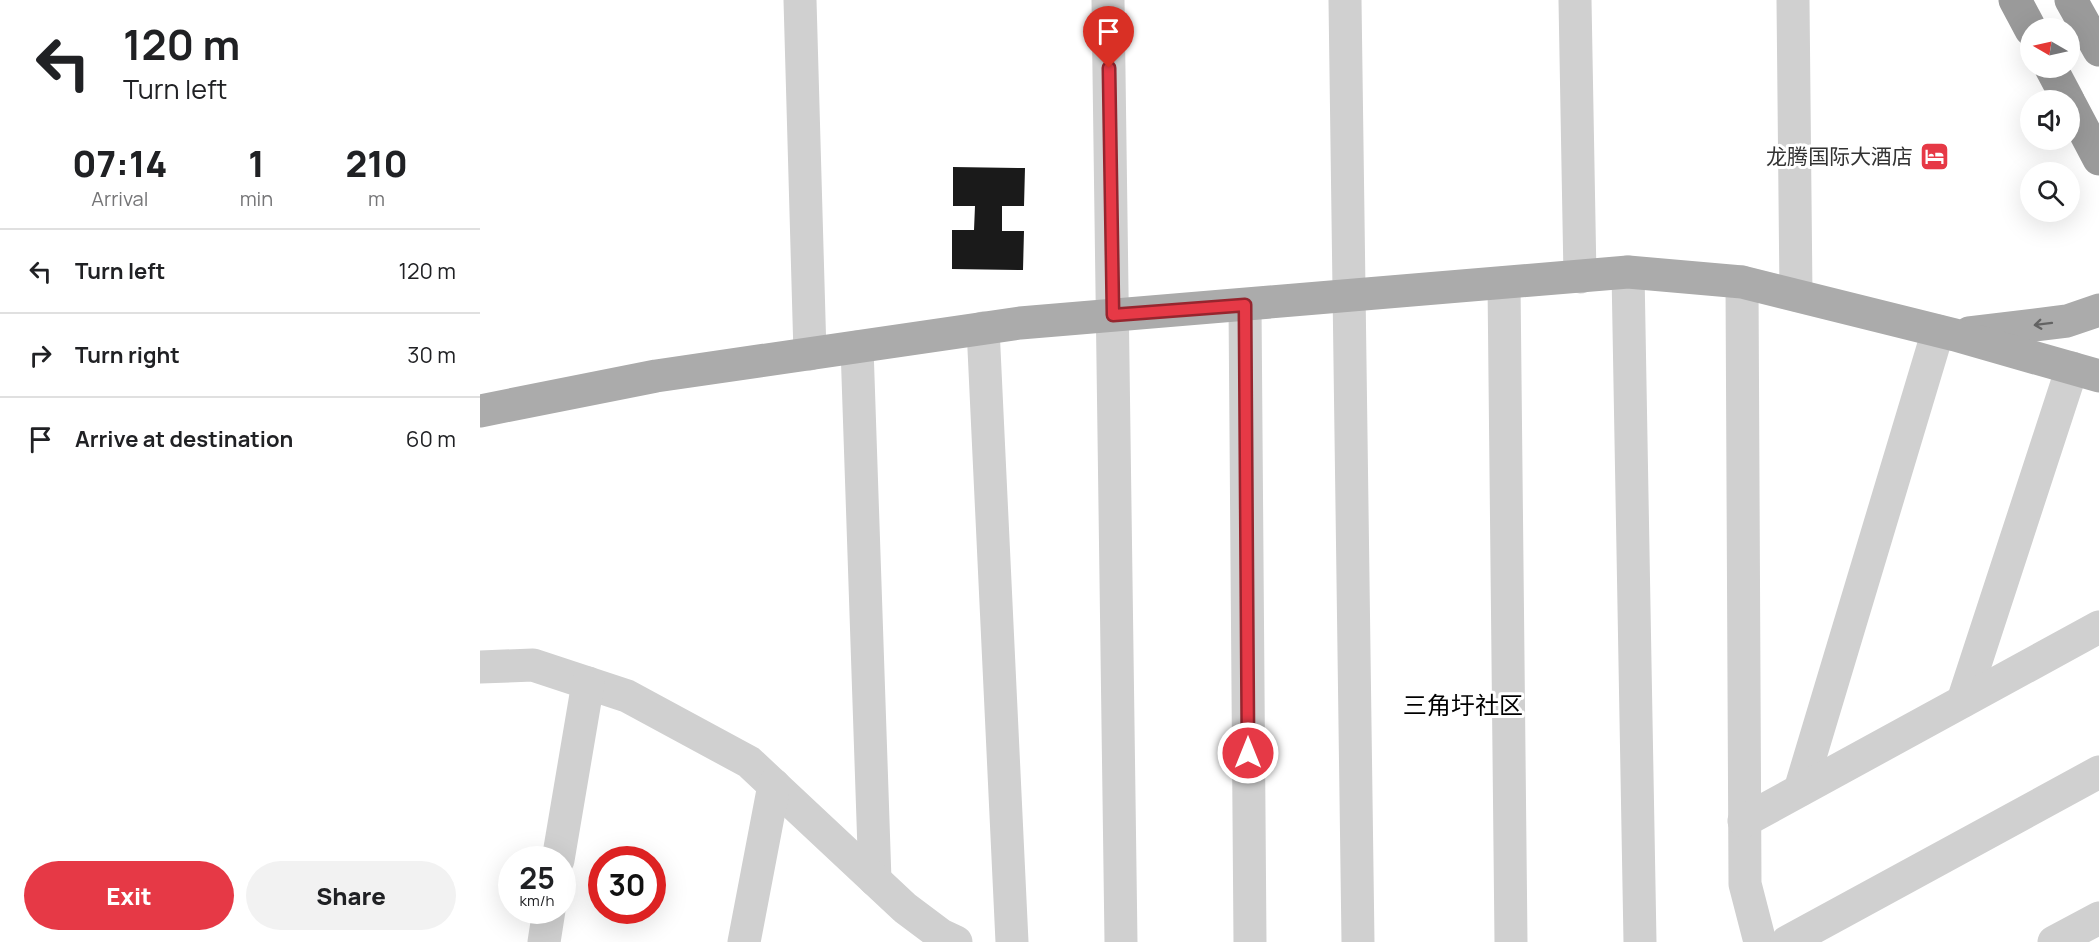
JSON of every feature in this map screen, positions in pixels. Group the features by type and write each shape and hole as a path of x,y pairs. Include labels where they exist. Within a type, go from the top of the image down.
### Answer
{"highway":[{"path":"2015,0 2025,18"},
{"path":"2071,0 2099,50"},
{"path":"2080,123 2099,159"}],"main road":[{"path":"480,411 656,376 1020,323 1628,272 1742,282 1946,333 2086,372"},
{"path":"1946,333 2067,321 2099,310"}],"street":[{"path":"800,0 810,354"},
{"path":"1108,0 1121,942"},
{"path":"1345,0 1358,942"},
{"path":"1575,0 1580,277"},
{"path":"1793,0 1796,295"},
{"path":"1628,272 1640,942"},
{"path":"1742,282 1745,884 1760,942"},
{"path":"1504,283 1511,942"},
{"path":"1245,305 1250,942"},
{"path":"983,328 1012,942"},
{"path":"1800,790 1946,333"},
{"path":"857,347 875,880"},
{"path":"1963,701 2086,372"},
{"path":"1744,821 2099,627"},
{"path":"480,667 533,665 627,696 749,762 905,908 940,935 957,942"},
{"path":"560,846 588,683"},
{"path":"1787,942 2099,772"},
{"path":"744,942 774,785"},
{"path":"2054,942 2099,918"},
{"path":"544,942 547,924"}],"building":[{"path":"953,167 1025,168 1024,206 1002,206 1002,231 1024,231 1023,270 952,269 952,230 974,230 975,206 953,206"}],"place":[{"name":"龙腾国际大酒店","path":"1934,156"}],"district":[{"name":"三角圩社区","path":"1463,704"}],"route":[{"path":"1109,68 1113,315 1245,305 1248,753"}]}
